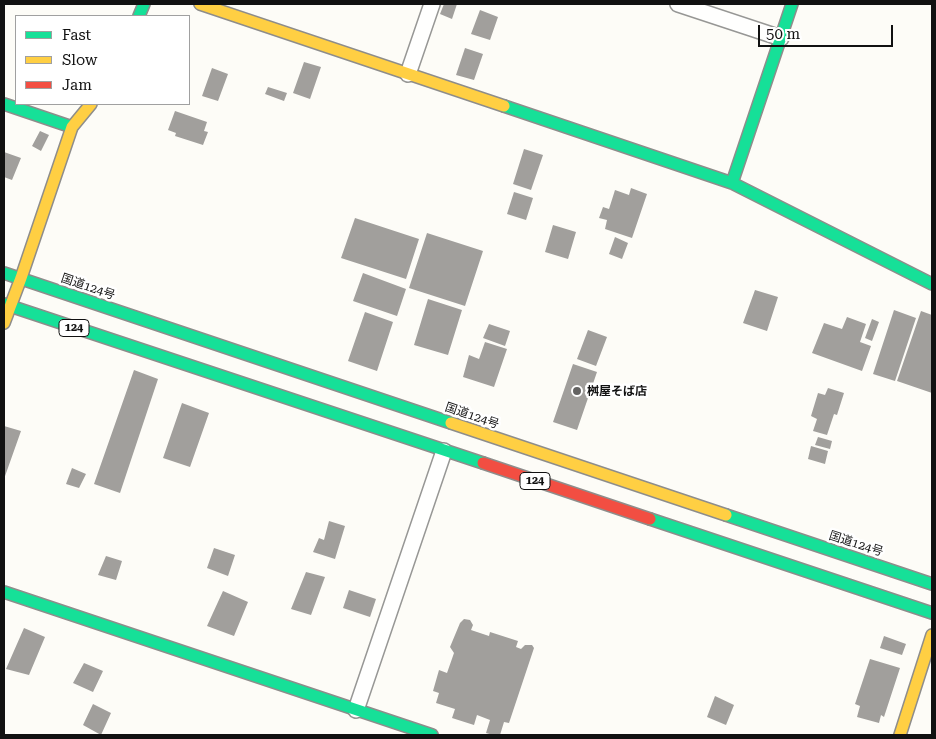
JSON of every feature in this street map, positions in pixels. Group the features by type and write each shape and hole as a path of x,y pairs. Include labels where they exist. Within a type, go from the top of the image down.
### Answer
{"main road":[{"path":"200,4 732,183 932,284"},
{"path":"732,183 792,4"},
{"path":"4,104 72,127"},
{"path":"4,323 7,305 21,278 72,127 90,105"},
{"name":"国道124号","path":"4,273 932,584"},
{"name":"124","path":"7,305 932,613"},
{"path":"4,592 432,735"},
{"path":"900,735 932,635"}],"street":[{"path":"408,74 432,4"},
{"path":"678,4 781,38"},
{"path":"356,710 444,451"}],"building":[{"path":"444,4 457,4 452,19 440,14"},
{"path":"480,10 498,17 490,40 471,34"},
{"path":"465,48 483,54 474,80 456,75"},
{"path":"304,62 321,67 310,99 293,93"},
{"path":"212,68 228,74 218,101 202,96"},
{"path":"268,87 287,93 284,101 265,94"},
{"path":"175,111 207,122 204,131 208,132 203,145 175,136 176,133 168,130"},
{"path":"40,131 49,135 41,151 32,146"},
{"path":"524,149 543,155 531,190 513,184"},
{"path":"4,152 21,158 12,180 4,177"},
{"path":"631,188 647,194 632,238 605,229 607,220 599,218 603,207 609,209 615,190 629,195"},
{"path":"514,192 533,198 526,220 507,214"},
{"path":"355,218 419,239 406,279 341,258"},
{"path":"553,225 576,232 568,259 545,252"},
{"path":"427,233 483,251 465,306 409,288"},
{"path":"615,237 628,243 622,259 609,254"},
{"path":"363,273 406,289 397,316 353,301"},
{"path":"755,290 778,297 767,331 743,323"},
{"path":"428,299 462,310 448,355 414,345"},
{"path":"894,310 916,318 895,381 873,374"},
{"path":"921,311 932,315 932,393 897,381"},
{"path":"365,312 393,322 377,371 348,361"},
{"path":"847,317 866,324 860,342 871,346 862,371 812,353 824,323 842,329"},
{"path":"872,319 879,322 872,341 865,338"},
{"path":"489,324 510,331 505,346 483,338"},
{"path":"588,330 607,337 596,366 577,359"},
{"path":"485,342 507,349 494,387 463,377 469,355 479,359"},
{"path":"573,364 597,372 577,430 553,422"},
{"path":"134,370 158,379 120,493 94,484"},
{"path":"828,388 844,393 837,415 834,414 827,435 813,431 817,419 811,416 818,393 825,395"},
{"path":"182,403 209,413 190,467 163,458"},
{"path":"4,426 21,431 4,479"},
{"path":"818,437 832,441 830,449 815,445"},
{"path":"811,446 828,451 825,464 808,459"},
{"path":"72,468 86,474 79,488 66,484"},
{"path":"329,521 345,526 335,559 313,552 319,538 324,540"},
{"path":"214,548 235,555 228,576 207,568"},
{"path":"106,556 122,561 116,580 98,575"},
{"path":"306,572 325,577 311,615 291,609"},
{"path":"349,590 376,599 370,617 343,608"},
{"path":"223,591 248,602 234,636 207,626"},
{"path":"464,619 470,620 473,625 471,630 489,636 490,632 518,641 516,647 521,649 525,645 532,645 534,648 509,723 504,722 500,735 486,733 490,720 477,715 474,725 452,718 455,709 436,703 439,693 433,691 439,670 447,673 454,653 450,647 460,623"},
{"path":"24,628 45,637 29,675 6,669"},
{"path":"884,636 906,644 902,655 880,648"},
{"path":"870,659 900,668 884,717 881,715 879,723 857,717 860,706 855,704"},
{"path":"84,663 103,671 93,692 73,683"},
{"path":"715,696 734,705 726,725 707,717"},
{"path":"93,704 111,713 101,735 83,725"}],"traffic: fast":[{"path":"139,15 144,4"},
{"path":"732,183 792,4"},
{"path":"4,104 72,127"},
{"path":"504,106 732,183 932,284"},
{"path":"4,273 451,423"},
{"path":"4,304 483,463"},
{"path":"726,515 932,584"},
{"path":"650,519 932,613"},
{"path":"4,592 432,735"}],"traffic: slow":[{"path":"200,4 504,106"},
{"path":"4,323 72,127 90,105"},
{"path":"451,423 726,515"},
{"path":"900,735 932,635"}],"traffic: jam":[{"path":"483,463 650,519"}],"place":[{"name":"桝屋そば店","path":"577,391"}]}
